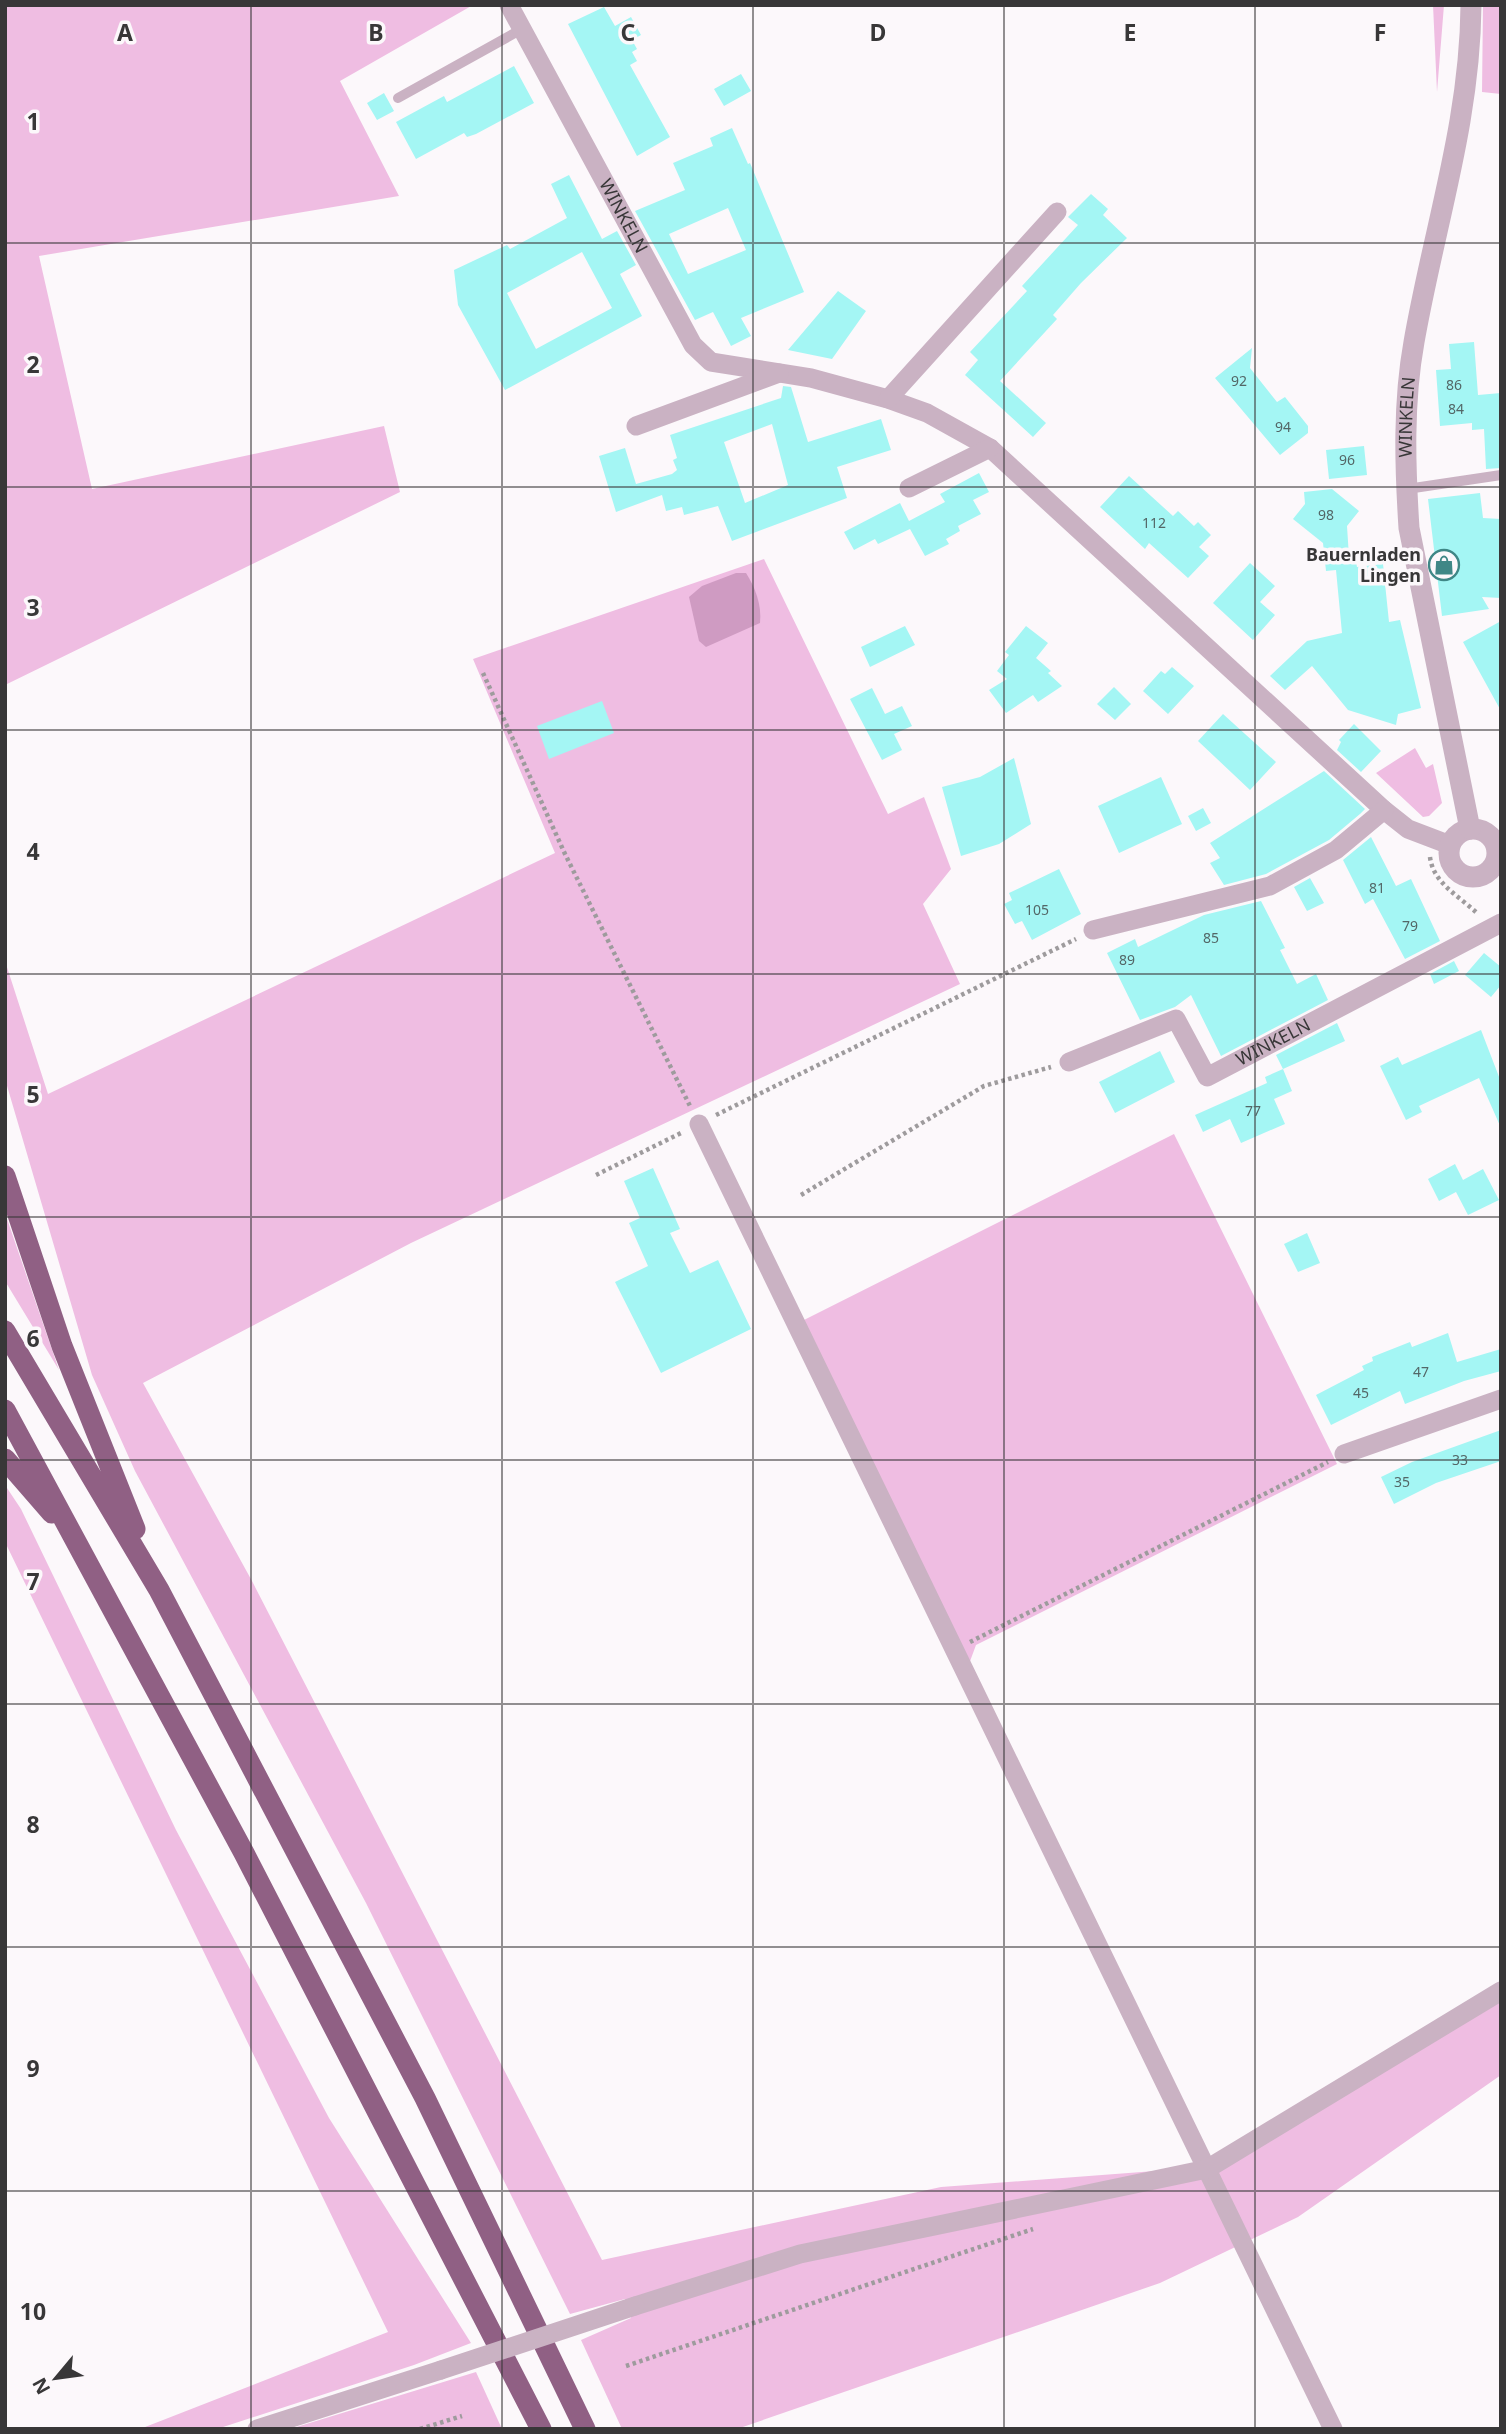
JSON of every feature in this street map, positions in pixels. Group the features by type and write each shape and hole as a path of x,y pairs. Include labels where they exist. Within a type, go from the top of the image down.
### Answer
{"highway":[{"path":"5,1176 62,1346 159,1590"},
{"path":"5,1331 159,1590 425,2098 585,2429"},
{"path":"5,1410 80,1546 383,2119 541,2429"},
{"path":"5,1458 80,1546"}],"street":[{"name":"WINKELN","path":"509,5 692,345 711,362 811,378 888,399 927,413 990,448 1384,810 1408,829 1450,845"},
{"name":"WINKELN","path":"1470,830 1409,528 1406,489 1407,402 1414,342 1459,143 1471,41 1471,5"},
{"path":"888,399 1057,212"},
{"name":"WINKELN","path":"636,426 780,373"},
{"path":"909,488 990,448"},
{"path":"1093,930 1270,886 1336,850 1384,810"},
{"path":"1470,830 1482,830 1493,839 1497,847 1499,864 1484,875 1470,877 1462,874 1451,863 1450,845 1457,834 1470,830"},
{"name":"WINKELN","path":"1069,1062 1176,1019 1207,1077 1501,922"},
{"path":"699,1124 1333,2429"},
{"path":"1344,1454 1501,1399"},
{"path":"257,2429 800,2254 1207,2169 1501,1991"}],"lane":[{"path":"398,98 522,29"},
{"path":"1406,489 1501,475"}],"path":[{"path":"483,673 565,855 699,1124"},
{"path":"596,1175 1093,930"},
{"path":"801,1195 984,1086 1069,1062"},
{"path":"954,1650 1344,1454"},
{"path":"626,2366 1042,2226"},
{"path":"420,2429 462,2416"}],"shaded area":[{"path":"5,5 473,5 340,81 399,196 39,256 92,489 384,426 400,492 5,685"},
{"path":"1433,5 1444,5 1437,92"},
{"path":"1483,5 1501,5 1501,94 1482,92"},
{"path":"764,559 888,814 924,797 951,869 923,904 960,984 411,1243 143,1383 252,1581 602,2260 941,2187 1221,2166 1501,1988 1501,2075 1298,2217 1160,2283 737,2429 622,2429 581,2340 631,2318 625,2299 570,2314 366,1903 135,1471 92,1375 5,1079 5,961 48,1094 555,853 473,659"},
{"path":"736,573 746,573 752,584 759,603 760,623 706,647 699,641 689,597 702,586"},
{"path":"1415,748 1426,768 1433,764 1442,803 1429,816 1423,817 1376,773"},
{"path":"1174,1134 1337,1464 976,1645 969,1664 796,1324"},
{"path":"5,1213 59,1370 5,1281"},
{"path":"5,1485 21,1509 176,1830 329,2118 471,2343 414,2365 217,2429 140,2429 388,2332 5,1542"},
{"path":"476,2372 502,2429 290,2429"}],"building":[{"path":"604,7 615,26 631,17 641,35 632,40 637,49 632,52 637,61 630,65 670,137 637,156 568,24"},
{"path":"514,66 534,103 476,134 467,137 464,133 416,159 396,122 444,96 447,102"},
{"path":"741,74 751,91 724,106 714,89"},
{"path":"384,93 394,111 377,120 367,103"},
{"path":"732,128 748,164 750,163 804,292 741,318 751,336 731,346 713,312 695,320 635,211 685,190 673,163 713,146 710,138","holes":["728,208 746,250 688,274 669,234"]},
{"path":"569,175 602,239 617,231 636,265 620,274 642,316 505,390 458,305 454,270 507,245 510,249 567,218 551,184","holes":["582,252 612,308 536,349 507,293"]},
{"path":"1091,194 1108,209 1103,215 1127,238 1081,283 1053,315 1057,319 1000,381 1046,423 1033,437 965,375 978,360 970,352 1027,291 1022,286 1078,225 1068,217"},
{"path":"838,291 866,311 832,359 788,350"},
{"path":"1474,342 1478,395 1501,393 1501,468 1486,469 1484,429 1472,430 1472,423 1440,426 1436,370 1451,369 1449,344"},
{"path":"1252,348 1250,368 1277,402 1285,397 1308,426 1308,433 1280,455 1215,378"},
{"path":"783,386 791,387 808,442 881,419 891,450 837,467 847,498 732,541 718,506 684,515 682,507 666,511 662,495 616,512 599,456 625,448 636,484 672,474 677,470 673,460 677,458 670,435 781,398","holes":["772,424 788,485 745,503 724,442"]},
{"path":"1364,446 1367,475 1329,479 1326,450"},
{"path":"979,473 989,492 973,500 981,514 958,526 960,531 946,539 949,544 925,556 910,529 878,544 875,539 854,550 844,532 900,503 909,521 945,502 940,494"},
{"path":"1129,476 1173,516 1178,511 1194,526 1198,522 1211,535 1199,547 1209,556 1188,578 1149,543 1145,549 1100,507"},
{"path":"1332,489 1359,511 1347,526 1349,557 1355,557 1357,567 1383,564 1389,622 1400,620 1421,708 1398,714 1396,725 1348,710 1312,666 1285,690 1270,676 1307,641 1342,633 1336,570 1326,571 1323,543 1293,519 1305,504 1304,492"},
{"path":"1480,493 1483,518 1501,519 1501,598 1482,597 1489,609 1442,616 1428,499"},
{"path":"1250,563 1275,586 1260,602 1275,615 1253,640 1213,603"},
{"path":"1501,621 1501,711 1463,642"},
{"path":"905,626 915,645 870,667 861,647"},
{"path":"1026,626 1048,643 1036,658 1051,671 1048,673 1062,686 1038,702 1033,695 1006,713 989,690 1007,679 997,671 1009,655 1005,652"},
{"path":"1172,667 1194,686 1168,714 1143,691 1161,671 1165,674"},
{"path":"1114,687 1131,704 1115,720 1097,704"},
{"path":"872,688 885,714 902,706 912,726 894,734 902,750 882,760 850,699"},
{"path":"602,701 614,733 549,759 537,726"},
{"path":"1223,714 1276,762 1250,790 1198,741"},
{"path":"1354,724 1381,751 1361,772 1337,750 1341,742 1339,740"},
{"path":"1014,758 1031,824 999,844 961,856 942,787 980,777"},
{"path":"1324,771 1365,809 1329,840 1266,874 1224,885 1210,863 1220,858 1210,843"},
{"path":"1161,777 1182,824 1119,853 1098,806"},
{"path":"1203,808 1211,823 1196,831 1188,816"},
{"path":"1371,837 1396,886 1411,879 1440,941 1405,959 1373,899 1365,904 1343,860"},
{"path":"1059,869 1081,914 1032,940 1022,921 1015,924 1004,904 1012,900 1009,893"},
{"path":"1310,878 1324,903 1307,911 1294,887"},
{"path":"1261,901 1285,948 1280,950 1297,984 1316,974 1328,1000 1221,1056 1191,995 1175,1007 1140,1020 1107,953 1135,939 1138,947 1204,915"},
{"path":"1484,953 1501,967 1501,985 1491,997 1465,975"},
{"path":"1454,961 1459,971 1434,984 1430,974"},
{"path":"1337,1023 1345,1041 1283,1069 1276,1055"},
{"path":"1481,1030 1501,1082 1501,1128 1479,1078 1419,1106 1422,1112 1406,1120 1380,1066 1398,1057 1402,1065"},
{"path":"1160,1051 1175,1082 1115,1113 1099,1082"},
{"path":"1283,1069 1292,1091 1274,1099 1285,1124 1241,1143 1230,1119 1203,1132 1195,1115 1267,1083 1265,1077"},
{"path":"1455,1164 1463,1180 1483,1169 1499,1200 1468,1215 1456,1192 1439,1201 1428,1179"},
{"path":"653,1168 680,1229 670,1233 690,1273 718,1260 751,1329 661,1373 615,1282 648,1266 629,1223 640,1218 624,1181"},
{"path":"1307,1233 1320,1263 1298,1272 1284,1244"},
{"path":"1448,1333 1457,1362 1501,1349 1501,1371 1464,1381 1405,1404 1400,1391 1331,1425 1316,1395 1364,1370 1362,1366 1373,1361 1372,1357 1410,1342 1412,1347"},
{"path":"1501,1430 1501,1461 1436,1483 1394,1504 1381,1477 1412,1462"}],"place":[{"name":"Bauernladen Lingen","path":"1444,565"}]}
